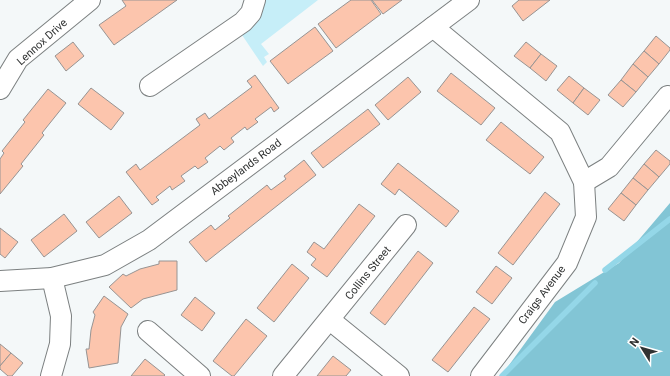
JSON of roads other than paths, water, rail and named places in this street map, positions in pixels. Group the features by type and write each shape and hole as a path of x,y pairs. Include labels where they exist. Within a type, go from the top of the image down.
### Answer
{"street":[{"name":"Lennox Drive","path":"0,89 18,59 90,0"},
{"path":"150,86 243,22 251,13 255,0"},
{"name":"Abbeylands Road","path":"0,281 52,278 105,265 149,240 469,0"},
{"name":"Craigs Avenue","path":"433,27 560,132 584,182 586,217 567,263 481,376"},
{"path":"584,182 608,167 668,96 670,98"},
{"name":"Collins Street","path":"283,376 406,225"},
{"path":"51,376 60,344 61,316 52,278"},
{"path":"330,320 399,376"},
{"path":"148,331 200,376"}],"waterway":[{"path":"605,270 670,219"},
{"path":"502,376 595,283"}]}
